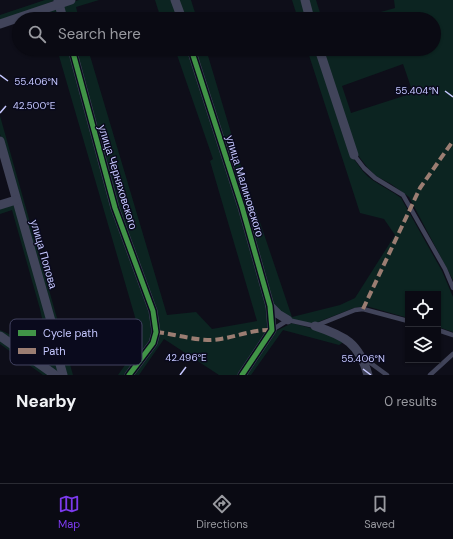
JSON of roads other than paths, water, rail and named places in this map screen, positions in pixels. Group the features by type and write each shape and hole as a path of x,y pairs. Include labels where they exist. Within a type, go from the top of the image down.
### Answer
{"street":[{"path":"32,12 59,2 71,0"},
{"path":"175,0 179,12"},
{"path":"305,0 308,12"},
{"path":"59,2 62,12"},
{"path":"0,24 12,20"},
{"name":"улица Черняховского","path":"74,56 115,208 154,311 156,332 153,343 142,358"},
{"name":"улица Малиновского","path":"193,56 242,207 270,306 272,330"},
{"path":"321,56 354,155"},
{"name":"улица Попова","path":"0,141 50,319"},
{"path":"0,205 16,200"},
{"path":"270,306 278,314 288,320"},
{"path":"315,326 341,335 354,346 362,357 368,375"},
{"path":"242,375 272,330"},
{"path":"0,336 10,343"},
{"path":"41,365 55,375"},
{"name":"улица Попова","path":"60,365 63,375"},
{"name":"улица Черняховского","path":"129,375 136,365"}],"lane":[{"path":"354,155 364,168 375,178 402,195 445,269 453,288"},
{"path":"272,330 288,320 315,326 355,310 363,310 405,321"},
{"path":"441,331 453,335"},
{"path":"426,375 431,374 453,354"},
{"path":"362,357 387,375"}]}
